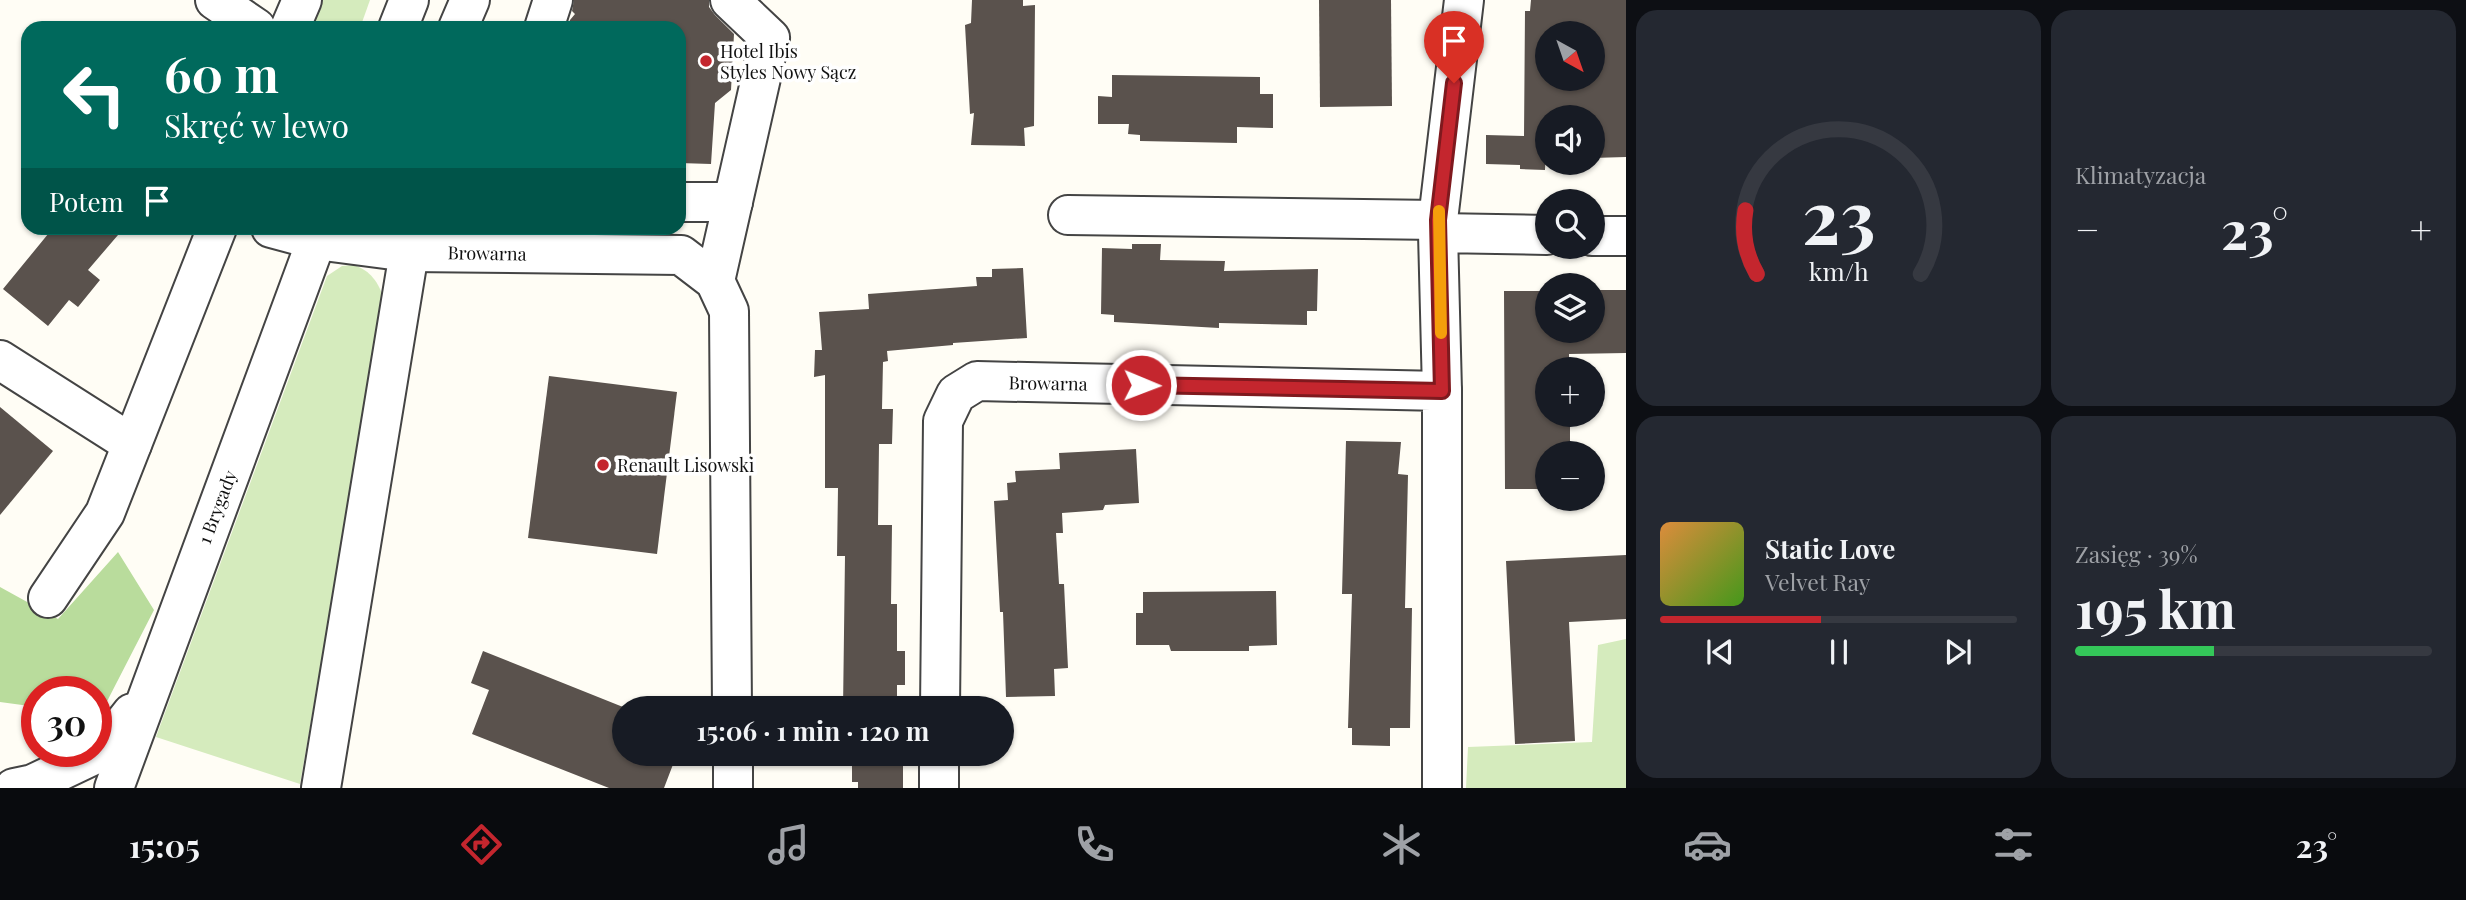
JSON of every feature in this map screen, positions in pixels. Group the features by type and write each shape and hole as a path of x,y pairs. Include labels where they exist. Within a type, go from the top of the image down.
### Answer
{"street":[{"path":"215,0 246,21"},
{"path":"293,21 302,0"},
{"path":"401,21 409,0"},
{"path":"461,21 470,0"},
{"path":"546,21 554,0"},
{"path":"715,281 770,38 730,0"},
{"path":"1442,788 1442,391 1438,227 1464,0"},
{"path":"686,202 733,202"},
{"path":"1068,215 1438,227 1535,234"},
{"path":"47,598 104,513 214,235"},
{"name":"1 Brygady","path":"114,788 319,235"},
{"name":"Browarna","path":"334,235 681,255 715,281 729,311 732,696"},
{"path":"1605,236 1626,236"},
{"path":"321,788 410,240"},
{"path":"0,360 132,443"},
{"name":"Browarna","path":"940,696 943,421 956,394 977,381 1442,391"},
{"path":"14,788 33,785 102,751 148,692"},
{"path":"733,766 733,788"},
{"path":"939,766 939,788"}],"green space":[{"path":"322,0 370,0 362,21 314,21"},
{"path":"354,265 373,278 384,299 300,784 156,737 327,276 342,266"},
{"path":"118,552 154,610 112,692 112,676 21,676 21,705 0,702 0,587 58,619"},
{"path":"1626,639 1626,788 1466,788 1468,747 1592,742 1598,645"}],"building":[{"name":"Hotel Ibis Styles Nowy Sącz","path":"574,0 709,0 709,7 734,34 731,90 715,103 711,164 686,163 686,21 570,21 575,14 572,11"},
{"path":"972,0 1023,0 1023,6 1035,5 1034,126 1024,128 1025,146 971,145 974,113 970,114 965,25 971,23"},
{"path":"1319,0 1391,0 1392,106 1320,107"},
{"path":"1531,0 1626,0 1626,157 1605,158 1605,105 1535,105 1535,170 1520,169 1520,165 1486,164 1486,135 1524,136 1525,11 1530,11"},
{"path":"1112,75 1260,77 1260,94 1273,94 1273,128 1237,127 1237,143 1140,141 1140,135 1128,134 1129,124 1098,124 1098,96 1112,97"},
{"path":"47,235 118,235 88,270 100,280 78,307 69,300 48,326 3,289"},
{"path":"1132,244 1161,244 1160,260 1225,261 1224,271 1318,269 1317,311 1307,311 1307,325 1219,323 1219,328 1114,322 1114,315 1101,314 1102,248 1132,249"},
{"path":"1023,268 1027,338 887,351 888,361 883,362 882,409 893,409 892,444 879,444 878,525 892,525 891,604 897,604 897,651 905,651 905,685 897,685 897,696 843,696 845,556 837,556 838,488 825,488 825,375 814,377 815,350 822,350 819,312 869,309 868,294 977,286 976,277 992,277 992,269"},
{"path":"1605,290 1626,290 1626,353 1535,357 1535,427 1570,427 1570,441 1535,441 1535,489 1505,489 1504,291 1535,291 1535,343 1605,343"},
{"name":"Renault Lisowski","path":"549,376 677,392 657,554 528,538"},
{"path":"0,407 53,451 0,515"},
{"path":"1346,441 1401,442 1398,474 1408,475 1405,608 1412,608 1410,728 1390,728 1390,746 1352,745 1352,728 1348,728 1352,594 1342,594"},
{"path":"1136,449 1139,503 1105,505 1103,510 1062,513 1063,533 1056,533 1059,584 1064,584 1068,668 1054,669 1055,696 1006,696 1003,612 1000,612 994,501 1008,500 1007,483 1016,482 1015,471 1060,469 1059,453"},
{"path":"1626,555 1626,619 1569,622 1575,741 1515,744 1506,561"},
{"path":"1276,591 1277,645 1249,646 1249,651 1171,651 1169,645 1136,645 1136,613 1143,613 1143,592"},
{"path":"483,651 612,703 612,766 672,766 664,788 609,788 472,734 489,690 471,683"},
{"path":"852,766 903,766 903,788 858,788 858,782 852,782"}],"slow traffic":[{"path":"1439,211 1441,333"}],"place":[{"name":"Hotel Ibis Styles Nowy Sącz","path":"706,61"},
{"name":"Renault Lisowski","path":"603,465"}],"route":[{"path":"1141,385 1442,391 1438,220 1454,83"}]}
